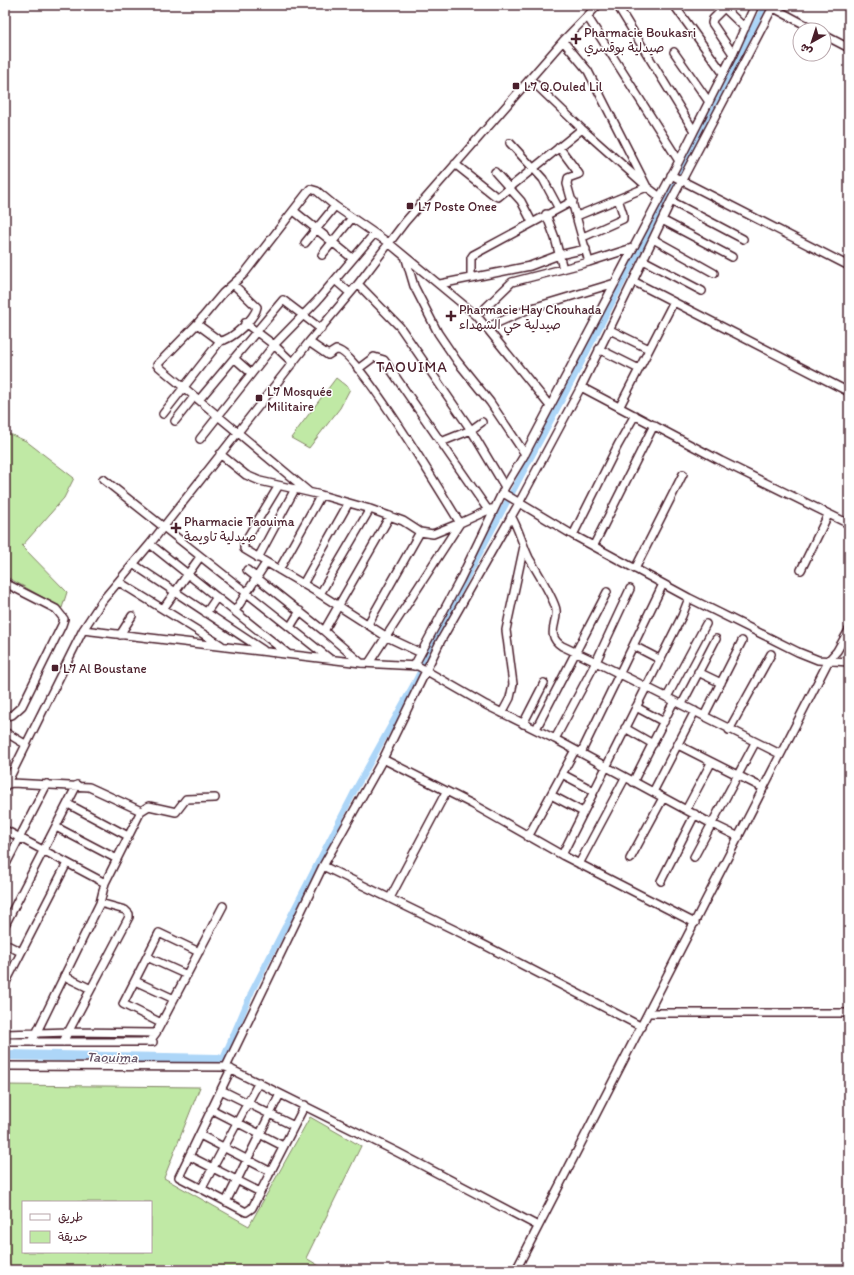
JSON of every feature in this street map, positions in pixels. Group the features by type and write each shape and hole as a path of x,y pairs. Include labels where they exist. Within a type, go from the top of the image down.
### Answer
{"street":[{"path":"6,786 25,744 83,630 98,606 150,544 220,454 294,363 309,342 390,244 405,222 563,41 598,5"},
{"path":"617,5 694,131"},
{"path":"674,5 723,73"},
{"path":"416,666 420,653 460,580 492,509 505,492 549,405 672,175 733,54 755,5"},
{"path":"733,54 712,23 713,19 724,6 745,28"},
{"path":"305,1105 271,1172 249,1211 246,1212 179,1177 221,1090 228,1068 323,866 383,759 440,642 511,516 516,501 581,387 610,330 681,180 773,6 802,22"},
{"path":"587,16 679,161"},
{"path":"832,38 849,48"},
{"path":"563,41 588,71 647,187"},
{"path":"674,52 709,102"},
{"path":"530,79 582,129 660,197"},
{"path":"455,164 496,196 510,188 582,129"},
{"path":"510,143 534,167 549,187 558,208"},
{"path":"559,147 579,174 568,178 566,181 590,262"},
{"path":"495,172 521,201 532,222"},
{"path":"672,175 849,266"},
{"path":"577,216 647,187"},
{"path":"309,492 157,365 244,274 310,189 317,191 335,206 390,244 477,316 488,327 513,363 549,405"},
{"path":"583,237 623,219 623,214 618,199"},
{"path":"470,278 471,258 473,255 546,214 573,201"},
{"path":"671,201 743,239"},
{"path":"305,243 335,206"},
{"path":"294,211 352,258"},
{"path":"546,214 555,238 563,269"},
{"path":"322,255 352,218"},
{"path":"662,220 732,258"},
{"path":"200,439 274,345 335,280 352,258 374,234"},
{"path":"653,239 714,273"},
{"path":"477,316 512,282 590,262 632,248"},
{"path":"440,284 545,261 559,255 586,249"},
{"path":"406,258 414,286 438,333 457,361 490,402 525,454"},
{"path":"643,260 702,291"},
{"path":"545,261 547,273"},
{"path":"335,280 350,293"},
{"path":"633,282 849,392"},
{"path":"488,327 528,309 615,283"},
{"path":"197,324 220,341 228,340 256,313 258,307 233,284"},
{"path":"358,284 400,327 471,430 505,492 516,501 689,598 810,658 849,662"},
{"path":"175,421 234,358 283,300 321,329"},
{"path":"620,406 673,303"},
{"path":"246,323 294,363"},
{"path":"610,330 649,349"},
{"path":"162,414 220,341"},
{"path":"309,342 328,356 336,350 342,352 358,369 410,442 460,523"},
{"path":"599,349 639,369"},
{"path":"358,369 374,357 384,360 441,442 492,509"},
{"path":"234,358 252,373"},
{"path":"581,387 828,515 849,524"},
{"path":"573,534 618,445 635,415"},
{"path":"441,442 471,430 482,422"},
{"path":"594,545 654,425"},
{"path":"220,454 246,475 260,481 278,487 321,495 348,504 370,509 403,521 420,532 433,534 492,509"},
{"path":"635,568 683,474"},
{"path":"103,479 331,660"},
{"path":"278,487 243,545 246,551 320,594 387,637 420,653"},
{"path":"258,558 295,489"},
{"path":"279,570 321,495"},
{"path":"303,584 348,504"},
{"path":"320,594 370,509"},
{"path":"802,570 828,515"},
{"path":"324,631 390,516"},
{"path":"511,516 518,527 524,546 556,610 553,629 554,637 557,643 695,711 755,743 780,754"},
{"path":"369,663 460,523"},
{"path":"368,624 420,532"},
{"path":"150,544 288,654"},
{"path":"502,713 510,698 513,684 506,630 524,546"},
{"path":"163,609 200,557"},
{"path":"235,611 266,563"},
{"path":"133,564 265,651"},
{"path":"247,570 324,631 361,663"},
{"path":"119,582 223,646"},
{"path":"5,583 56,609 64,619 22,706 12,715 5,716"},
{"path":"528,837 562,774 578,751 620,675 663,584"},
{"path":"555,740 596,662 630,589"},
{"path":"536,730 607,592"},
{"path":"206,613 217,597"},
{"path":"562,855 660,660 689,598"},
{"path":"290,627 300,612"},
{"path":"120,635 132,616"},
{"path":"667,697 706,624"},
{"path":"83,630 331,660 416,666 502,713 578,751 606,768 739,837"},
{"path":"516,1270 642,1027 780,754 829,660 837,651 849,630"},
{"path":"633,782 664,722 698,672 716,639"},
{"path":"704,716 742,641"},
{"path":"634,646 660,660"},
{"path":"729,730 771,654"},
{"path":"698,672 721,683"},
{"path":"523,724 544,683"},
{"path":"636,707 664,722"},
{"path":"653,792 695,711"},
{"path":"625,728 653,744"},
{"path":"5,732 25,744"},
{"path":"694,857 755,743"},
{"path":"678,745 763,788"},
{"path":"383,759 472,804 528,837 579,864 695,923"},
{"path":"686,810 711,763"},
{"path":"562,774 594,791"},
{"path":"579,864 625,778"},
{"path":"6,786 12,783 77,785 97,790 140,811"},
{"path":"5,866 47,784"},
{"path":"5,925 77,785"},
{"path":"390,898 446,792"},
{"path":"551,795 583,812"},
{"path":"32,1042 100,903 105,883 140,811 149,806 176,812 186,799 215,798"},
{"path":"630,859 663,798"},
{"path":"68,804 128,836"},
{"path":"661,881 695,814"},
{"path":"56,827 117,859"},
{"path":"5,830 68,862 105,883"},
{"path":"5,984 68,862"},
{"path":"323,866 390,898 642,1027"},
{"path":"63,1042 129,917 129,914 125,910 100,903"},
{"path":"5,1042 151,1042 224,906"},
{"path":"161,1023 123,1004 159,933 199,952"},
{"path":"5,944 21,952"},
{"path":"147,957 187,975"},
{"path":"64,976 92,989"},
{"path":"135,981 174,999"},
{"path":"649,1013 849,1013"},
{"path":"5,1034 69,1032 156,1033"},
{"path":"5,1066 228,1068 305,1105 538,1226"},
{"path":"202,1188 238,1124 259,1082"},
{"path":"221,1090 294,1126"},
{"path":"226,1202 280,1094"},
{"path":"211,1109 283,1146"},
{"path":"200,1135 271,1172"},
{"path":"189,1156 260,1192"}],"green space":[{"path":"336,378 350,389 340,408 309,448 291,438"},
{"path":"5,432 26,441 74,478 64,498 22,546 67,592 62,608 5,576"},
{"path":"5,1085 200,1087 164,1178 249,1226 310,1117 361,1146 306,1258 326,1270 5,1270"}],"waterway":[{"path":"218,1059 222,1061 252,991 356,788 416,680 453,603 573,379 765,5"},
{"name":"Taouima","path":"5,1055 218,1059"}],"place":[{"name":"Pharmacie Boukasri صيدلية بوقسري","path":"576,39"},
{"name":"L7 Q.Ouled Lil","path":"516,86"},
{"name":"L7 Poste Onee","path":"410,206"},
{"name":"Pharmacie Hay Chouhada صيدلية حي الشهداء","path":"451,316"},
{"name":"L7 Mosquée Militaire","path":"259,398"},
{"name":"Pharmacie Taouima صيدلية تاويمة","path":"176,528"},
{"name":"L7 Al Boustane","path":"55,668"}],"district":[{"name":"TAOUIMA","path":"412,367"}]}
